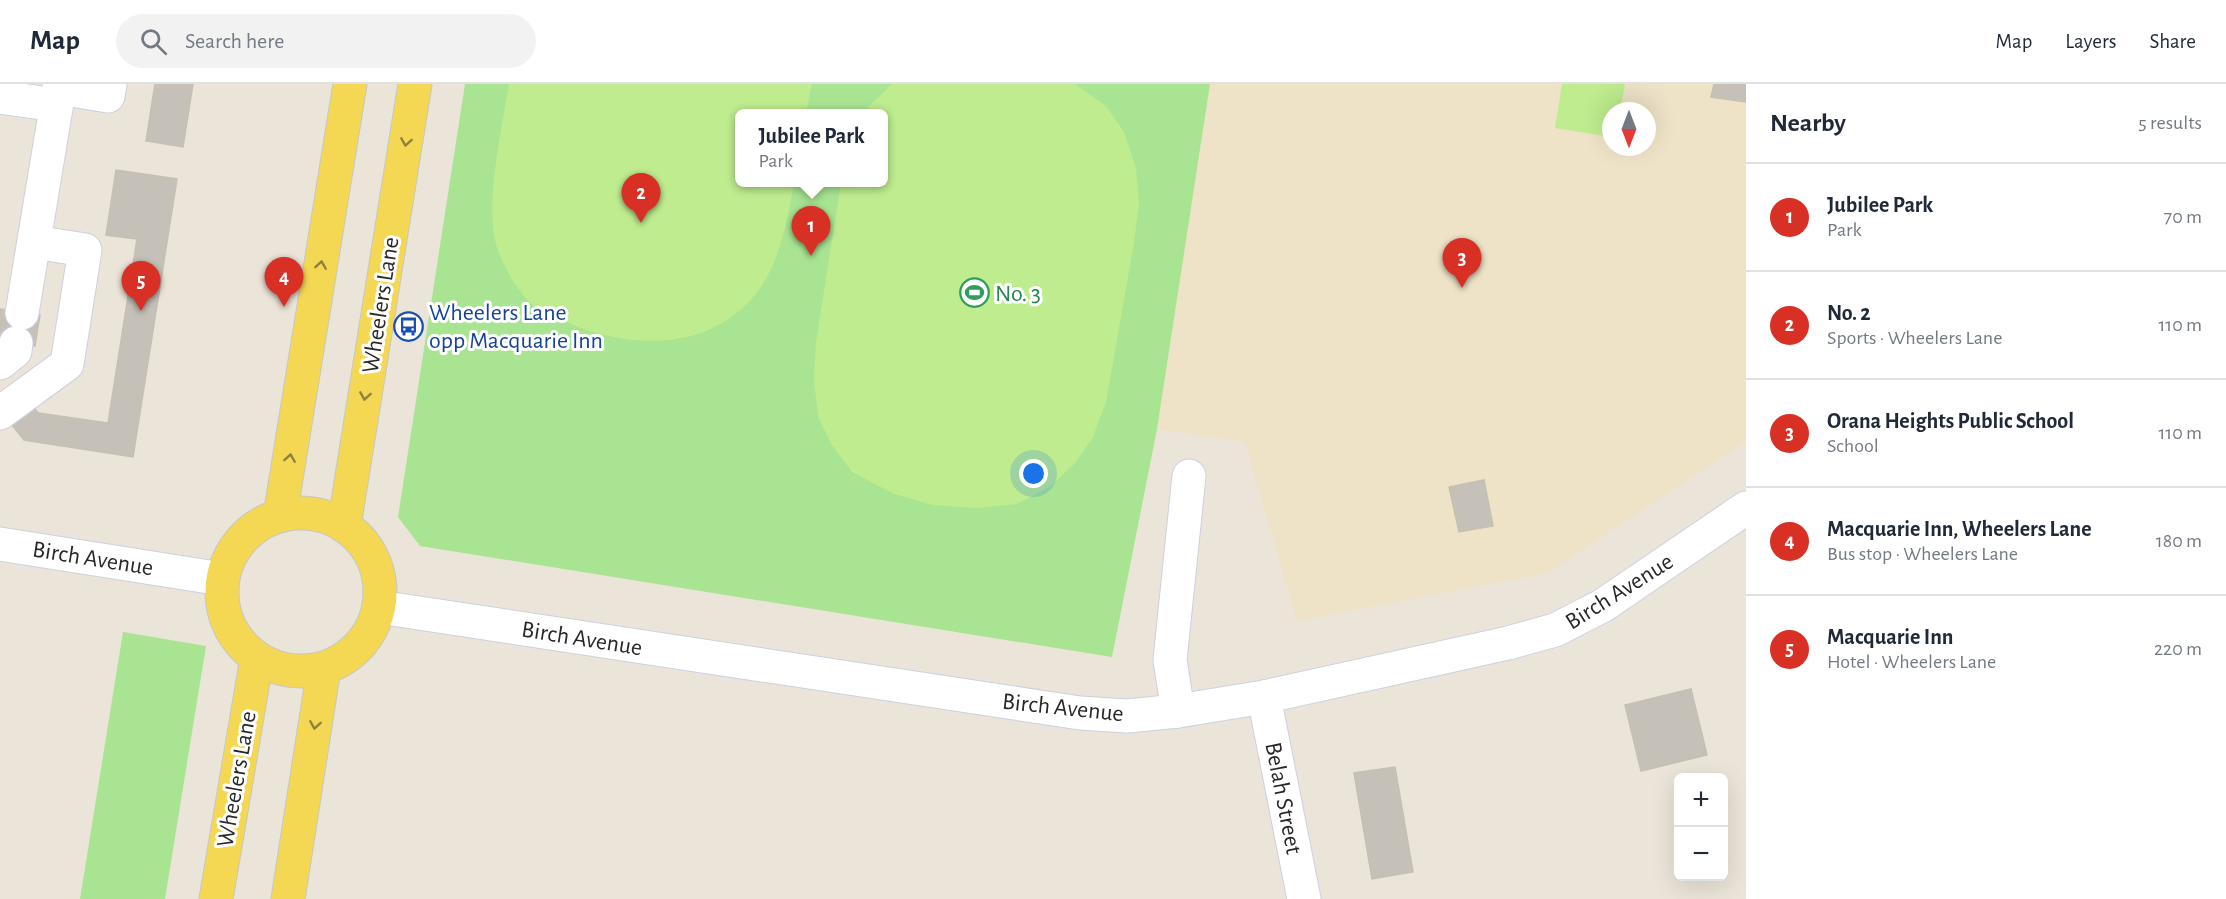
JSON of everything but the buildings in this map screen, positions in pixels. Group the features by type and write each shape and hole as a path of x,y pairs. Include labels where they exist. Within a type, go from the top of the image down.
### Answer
{"main road":[{"path":"280,516 350,84"},
{"name":"Wheelers Lane","path":"344,526 415,84"},
{"path":"302,513 324,517 344,526 362,541 374,561 380,583 379,607 372,627 360,644 344,658 324,668 303,671 281,669 257,658 242,645 228,626 222,602 222,579 232,552 245,536 261,523 280,516 302,513"},
{"name":"Wheelers Lane","path":"216,899 257,658"},
{"path":"288,899 324,668"}],"street":[{"path":"0,97 58,92 108,96 110,84"},
{"path":"13,340 34,242 58,92"},
{"path":"0,413 67,364 85,250 34,242"},
{"path":"1178,711 1170,660 1189,476"},
{"name":"Birch Avenue","path":"379,607 1080,713 1127,716 1178,711 1264,697 1508,643 1555,630 1602,606 1746,508"},
{"name":"Birch Avenue","path":"0,544 222,579"},
{"name":"Belah Street","path":"1264,697 1304,899"}],"shaded area":[{"path":"1210,84 1746,84 1746,441 1547,573 1297,621 1245,442 1157,429"}],"green space":[{"path":"465,84 1210,84 1157,429 1112,657 420,546 398,517"},
{"path":"509,84 812,84 807,109 735,109 735,187 793,187 787,221 776,258 758,291 730,318 688,337 665,340 618,338 572,325 539,309 527,300 504,265 494,233 493,191 498,145"},
{"name":"No. 3","path":"892,84 1075,84 1106,106 1124,132 1136,168 1139,204 1106,402 1093,437 1075,463 1051,486 1017,504 977,508 932,505 892,493 852,472 832,445 818,417 814,380 816,342 840,187 888,187 888,109 867,109"},
{"path":"1562,84 1625,84 1622,102 1602,102 1602,136 1555,128"},
{"path":"123,632 206,646 165,899 80,899"}],"place":[{"name":"No. 2","path":"641,223"},
{"name":"Jubilee Park","path":"811,256"},
{"name":"Orana Heights Public School","path":"1462,288"},
{"name":"No. 3","path":"974,293"},
{"name":"Macquarie Inn, Wheelers Lane","path":"284,307"},
{"name":"Macquarie Inn","path":"141,311"},
{"name":"Wheelers Lane opp Macquarie Inn","path":"408,326"}]}
